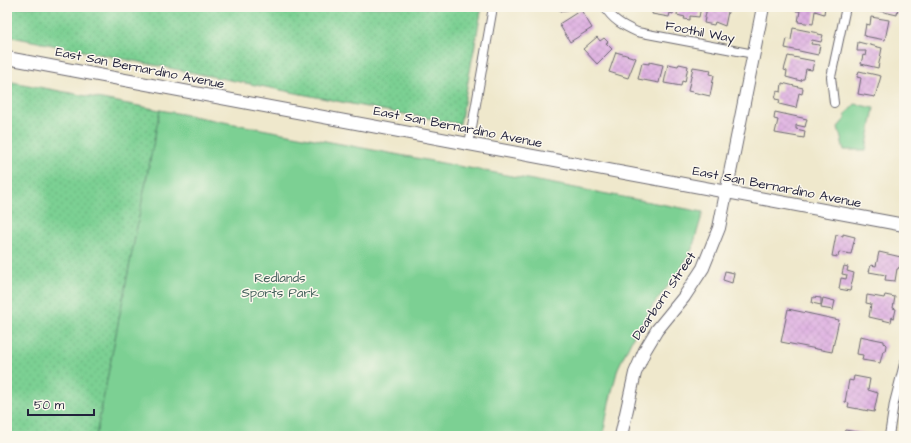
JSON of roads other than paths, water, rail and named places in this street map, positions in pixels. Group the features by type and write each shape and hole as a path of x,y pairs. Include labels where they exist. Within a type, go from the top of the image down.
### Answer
{"street":[{"path":"470,144 493,7"},
{"name":"Foothil Way","path":"605,7 608,13 620,24 637,32 754,54"},
{"name":"Dearborn Street","path":"621,436 635,373 645,350 657,330 684,297 703,268 719,228 763,7"},
{"path":"834,103 831,77 846,7"},
{"name":"East San Bernardino Avenue","path":"7,58 904,225"},
{"path":"889,436 894,403 904,364"}],"park label":[{"name":"Redlands Sports Park","path":"280,286"}]}
